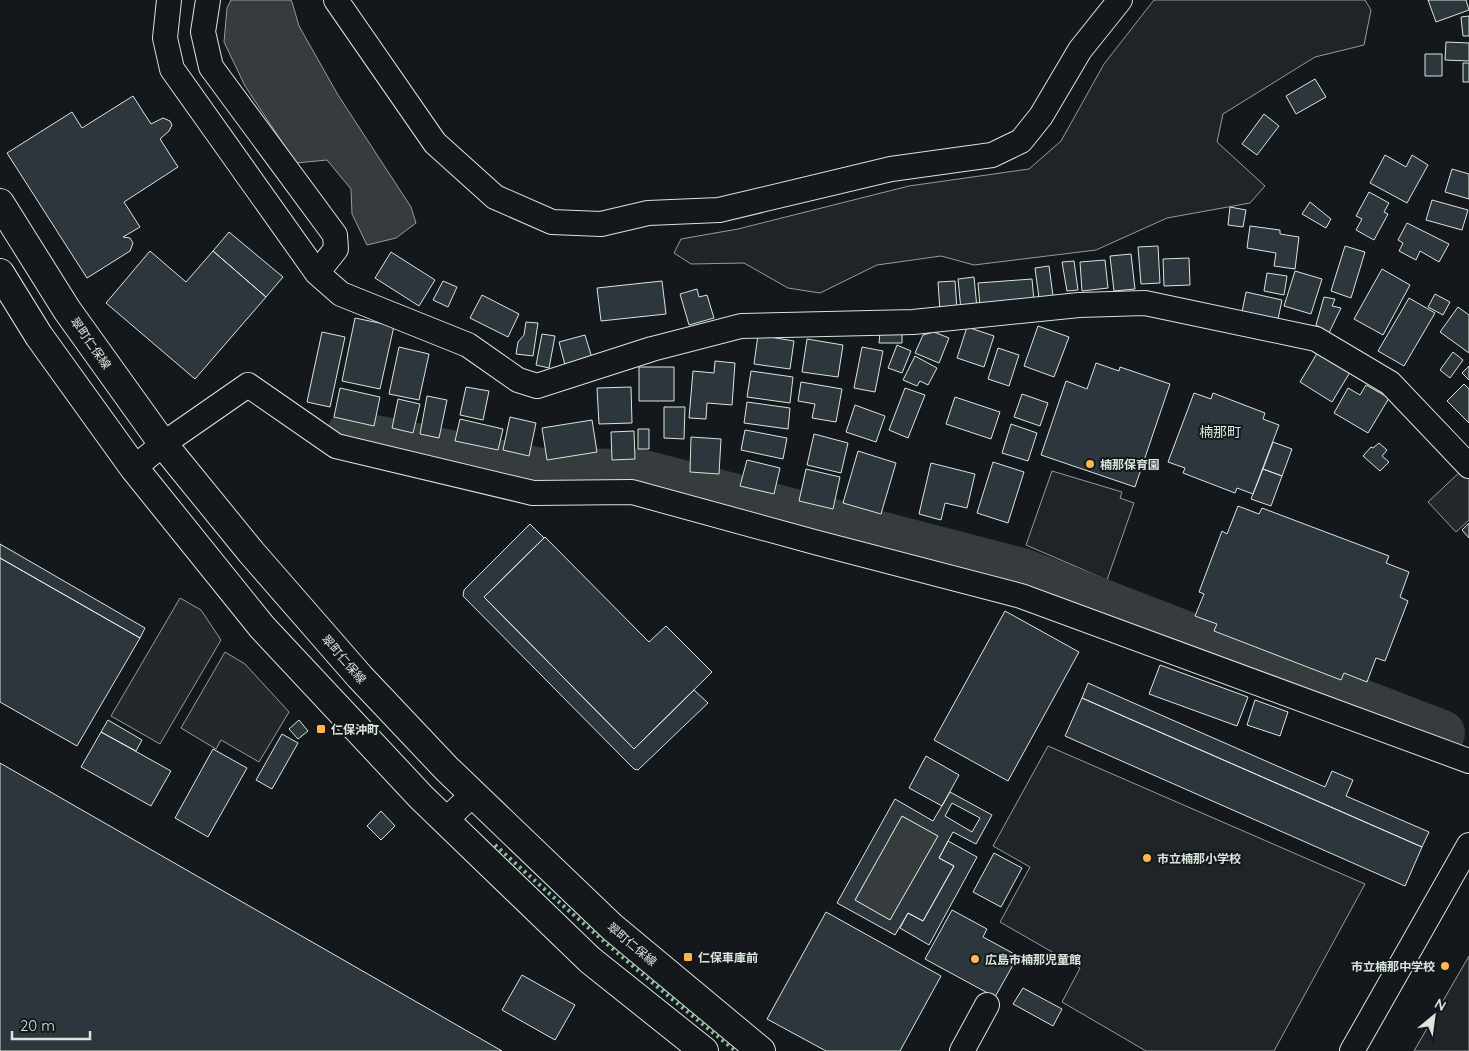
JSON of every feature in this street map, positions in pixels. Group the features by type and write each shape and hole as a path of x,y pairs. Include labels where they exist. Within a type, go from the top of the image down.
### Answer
{"main road":[{"name":"翠町仁保線","path":"0,203 67,310 163,444 251,552 360,677 447,769 612,927 761,1051"},
{"path":"0,273 39,336 134,468 262,627 445,821 590,960 704,1051"}],"street":[{"path":"169,0 165,38 172,69 317,273 341,294 468,345 518,380 537,386 652,349 741,326 913,322 1079,306 1145,303 1316,339 1390,383 1466,457"},
{"path":"208,0 202,32 211,67 334,235 336,250 317,273"},
{"path":"336,0 435,143 495,197 552,222 601,224 648,214 719,210 891,169 992,155 1021,141 1042,116 1080,50 1120,0"},
{"path":"134,468 163,444 248,385 336,446 533,493 632,492 1021,596 1469,761"},
{"path":"445,821 473,794"},
{"path":"1352,1051 1469,845"},
{"path":"963,1050 987,1005"}],"shaded area":[{"path":"231,0 291,0 299,26 338,95 411,207 416,223 396,238 367,245 352,214 351,189 327,160 296,163 245,86 224,42 227,8"},
{"path":"1154,0 1365,0 1371,10 1364,45 1315,57 1223,114 1217,142 1265,186 1250,203 1167,218 1096,250 974,265 941,256 877,265 820,293 788,288 744,263 691,264 674,253 681,239 738,229 909,186 1029,169 1061,141 1104,64"},
{"path":"1463,469 1469,476 1469,520 1456,532 1428,502"},
{"path":"1052,471 1122,492 1120,498 1134,503 1107,580 1026,545"},
{"path":"180,598 201,610 221,640 160,744 111,716"},
{"path":"225,652 245,664 289,712 259,762 221,740 216,749 181,728"},
{"path":"1048,746 1365,884 1274,1051 1146,1051 1062,1002 1080,968 1000,922 1030,867 993,846"},
{"path":"902,816 938,836 890,920 855,900"},
{"path":"1469,956 1469,1051 1414,1051"}],"building":[{"path":"1428,0 1466,0 1469,10 1436,22"},
{"path":"1469,16 1469,36 1463,36 1461,17"},
{"path":"1446,42 1469,43 1469,61 1445,60"},
{"path":"1425,54 1442,54 1442,76 1425,76"},
{"path":"1463,63 1469,63 1469,82 1463,82"},
{"path":"1315,79 1326,97 1296,114 1286,96"},
{"path":"133,96 151,124 163,118 170,121 172,125 169,131 160,139 178,167 124,202 140,227 123,237 130,238 133,243 130,251 87,278 7,153 72,112 82,128"},
{"path":"1264,114 1279,126 1257,155 1242,144"},
{"path":"1385,155 1406,167 1412,155 1428,165 1407,203 1370,183"},
{"path":"1452,169 1469,174 1469,199 1445,192"},
{"path":"1369,192 1389,203 1384,212 1388,214 1374,240 1356,230 1362,219 1356,216"},
{"path":"1432,200 1468,210 1462,230 1426,220"},
{"path":"1310,202 1331,219 1326,228 1302,214"},
{"path":"1230,207 1246,210 1243,227 1228,225"},
{"path":"1407,223 1449,244 1439,262 1420,251 1416,260 1399,251 1403,243 1398,240"},
{"path":"1250,226 1280,230 1280,234 1299,237 1295,269 1274,266 1276,253 1247,248"},
{"path":"229,232 283,277 266,297 213,251"},
{"path":"1158,246 1160,283 1141,284 1138,247"},
{"path":"1345,246 1365,252 1351,298 1331,291"},
{"path":"150,251 186,282 213,251 266,297 195,379 106,303"},
{"path":"391,252 435,280 419,306 375,278"},
{"path":"1131,254 1135,289 1114,291 1110,256"},
{"path":"1189,258 1190,285 1164,286 1163,259"},
{"path":"1105,260 1108,288 1082,291 1080,262"},
{"path":"1074,261 1078,290 1067,291 1062,262"},
{"path":"1049,266 1053,296 1039,298 1035,268"},
{"path":"1382,269 1410,285 1383,335 1354,319"},
{"path":"1295,271 1322,279 1311,314 1284,306"},
{"path":"1267,273 1287,276 1284,295 1264,291"},
{"path":"974,277 977,308 961,310 958,279"},
{"path":"1032,279 1034,301 980,306 978,283"},
{"path":"443,281 457,287 448,307 433,300"},
{"path":"662,281 666,314 601,321 597,288"},
{"path":"955,281 957,310 940,311 938,282"},
{"path":"697,289 699,297 707,295 714,318 689,325 680,294"},
{"path":"1246,292 1282,300 1278,319 1242,312"},
{"path":"1435,294 1450,302 1443,315 1428,307"},
{"path":"482,295 519,314 508,337 470,318"},
{"path":"1324,297 1335,299 1332,306 1341,308 1329,333 1316,325"},
{"path":"1409,298 1435,313 1404,366 1378,351"},
{"path":"1458,307 1469,315 1469,353 1440,332"},
{"path":"355,318 394,326 380,389 342,381"},
{"path":"526,322 538,323 533,356 516,354 518,342 524,335"},
{"path":"1038,326 1069,337 1054,377 1024,366"},
{"path":"967,327 994,336 984,367 957,358"},
{"path":"322,332 345,337 330,407 307,402"},
{"path":"880,332 902,333 902,343 879,343"},
{"path":"934,332 949,338 939,363 915,353 923,335"},
{"path":"542,334 555,336 549,368 536,365"},
{"path":"585,335 592,358 565,365 559,342"},
{"path":"758,335 794,341 790,369 754,364"},
{"path":"807,339 843,345 838,377 802,372"},
{"path":"897,345 911,351 902,373 888,368"},
{"path":"399,347 429,354 419,400 389,394"},
{"path":"862,347 883,351 875,392 854,388"},
{"path":"998,348 1019,355 1009,386 988,379"},
{"path":"1319,350 1352,369 1332,402 1300,382"},
{"path":"1453,352 1463,360 1450,378 1440,370"},
{"path":"915,356 937,368 928,385 920,381 917,386 903,380"},
{"path":"715,361 735,363 732,405 707,403 706,419 689,418 693,371 714,373"},
{"path":"1096,363 1119,371 1120,367 1170,384 1135,487 1041,455 1066,381 1087,389"},
{"path":"1469,366 1469,380 1462,373"},
{"path":"639,367 674,367 674,401 639,401"},
{"path":"751,371 793,377 790,403 747,397"},
{"path":"801,382 842,389 836,422 812,418 815,404 798,401"},
{"path":"1464,384 1469,389 1469,423 1447,401"},
{"path":"1366,385 1389,398 1368,433 1334,413 1348,388 1360,395"},
{"path":"466,387 489,391 483,420 460,415"},
{"path":"631,387 632,423 599,424 597,388"},
{"path":"340,388 380,397 374,426 334,417"},
{"path":"905,388 925,395 908,438 889,430"},
{"path":"1194,393 1211,399 1213,393 1265,413 1263,419 1279,425 1253,494 1237,488 1235,493 1183,473 1185,468 1168,462"},
{"path":"1022,394 1048,403 1040,426 1014,417"},
{"path":"427,396 447,400 439,438 420,434"},
{"path":"955,397 1000,412 991,439 946,424"},
{"path":"398,399 420,404 413,433 392,428"},
{"path":"747,402 790,408 788,429 744,423"},
{"path":"855,405 885,416 876,442 846,432"},
{"path":"664,407 685,407 684,439 664,438"},
{"path":"510,417 536,423 529,456 503,450"},
{"path":"460,419 503,429 498,450 455,441"},
{"path":"592,420 597,452 547,460 542,428"},
{"path":"1011,424 1037,433 1028,461 1002,453"},
{"path":"638,429 649,429 649,449 638,449"},
{"path":"745,430 787,438 783,459 741,450"},
{"path":"634,431 635,459 612,460 611,432"},
{"path":"814,434 848,443 841,473 807,465"},
{"path":"691,437 721,439 719,474 690,472"},
{"path":"1273,442 1292,449 1282,476 1263,469"},
{"path":"1379,443 1387,450 1382,456 1389,462 1380,471 1363,456 1371,447 1373,448"},
{"path":"858,451 896,463 881,514 843,503"},
{"path":"747,460 780,468 774,494 740,486"},
{"path":"993,462 1024,472 1008,523 977,513"},
{"path":"931,463 975,474 967,508 945,503 941,520 919,514"},
{"path":"806,469 840,477 833,509 799,501"},
{"path":"1263,469 1282,476 1271,506 1251,499"},
{"path":"1238,506 1259,514 1262,508 1389,556 1386,563 1409,572 1400,597 1408,601 1385,661 1376,658 1367,682 1344,673 1341,680 1214,631 1217,624 1195,616 1204,594 1199,592 1222,531 1227,534"},
{"path":"1469,523 1469,538 1462,530"},
{"path":"530,524 544,538 484,597 634,749 694,690 708,703 638,770 634,769 463,596 464,590"},
{"path":"545,537 649,642 666,626 712,672 634,749 484,597"},
{"path":"0,544 145,628 140,638 0,558"},
{"path":"0,558 140,638 77,746 0,702"},
{"path":"1005,611 1079,652 1008,781 934,740"},
{"path":"1160,665 1248,697 1237,726 1149,694"},
{"path":"1088,683 1325,787 1332,771 1353,780 1346,796 1429,832 1422,847 1082,698"},
{"path":"1082,698 1422,847 1405,886 1065,736"},
{"path":"1255,700 1288,712 1280,736 1247,725"},
{"path":"108,720 142,740 136,751 101,732"},
{"path":"299,720 308,731 298,739 289,729"},
{"path":"101,732 171,771 151,806 81,767"},
{"path":"282,734 298,743 272,789 256,780"},
{"path":"213,749 247,768 208,837 175,818"},
{"path":"926,756 959,775 942,806 909,788"},
{"path":"0,763 502,1051 0,1051"},
{"path":"950,792 992,815 976,844 953,832 939,858 954,866 923,921 908,913 895,935 837,903 895,799 933,821","holes":["952,803 980,818 972,832 945,816","902,816 938,836 890,920 855,900"]},
{"path":"381,811 395,826 381,840 367,826"},
{"path":"948,841 977,857 929,945 900,928 908,913 923,921 954,866 939,858"},
{"path":"994,853 1022,868 1001,907 973,892"},
{"path":"952,910 987,929 983,937 1018,956 995,997 925,959"},
{"path":"826,912 941,976 900,1051 826,1051 767,1019"},
{"path":"522,975 575,1005 555,1040 502,1010"},
{"path":"1023,988 1062,1009 1053,1026 1013,1004"}],"waterway":[{"path":"350,433 542,471 640,472 1022,571 1442,733"}],"hedge":[{"path":"495,845 614,950 736,1051"}],"place":[{"name":"楠那保育園","path":"1090,464"},
{"name":"仁保沖町","path":"321,729"},
{"name":"市立楠那小学校","path":"1147,858"},
{"name":"仁保車庫前","path":"688,957"},
{"name":"広島市楠那児童館","path":"975,959"},
{"name":"市立楠那中学校","path":"1445,966"}],"district":[{"name":"楠那町","path":"1220,432"}]}
